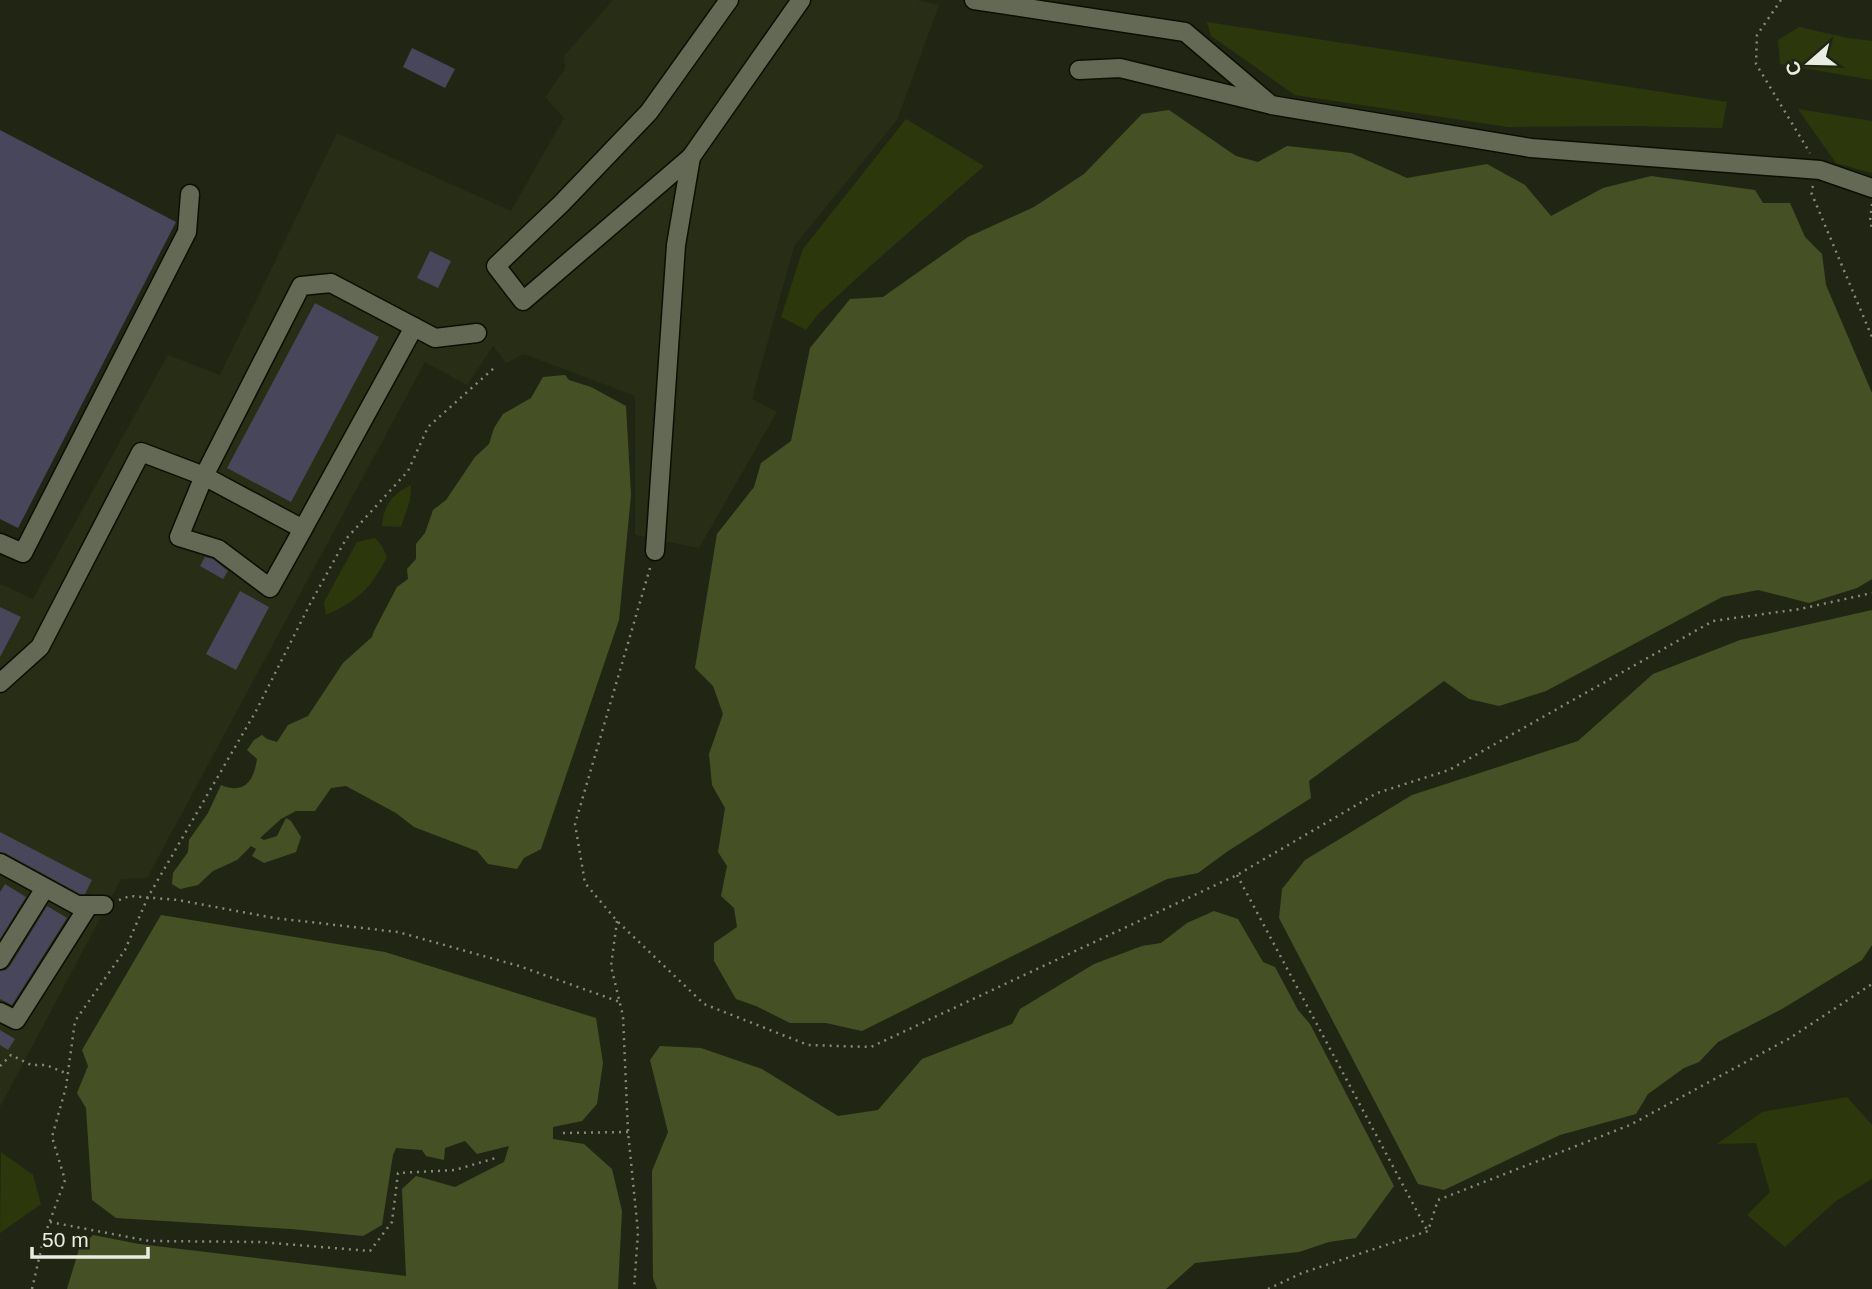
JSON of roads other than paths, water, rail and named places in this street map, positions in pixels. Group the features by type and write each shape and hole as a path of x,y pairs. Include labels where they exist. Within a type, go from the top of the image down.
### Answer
{"street":[{"path":"729,0 649,112 561,204 496,266 523,301 691,157 802,0"},
{"path":"974,0 1185,32 1271,105"},
{"path":"1079,70 1120,68 1271,105 1531,148 1820,170 1872,188"},
{"path":"655,551 676,245 691,157"},
{"path":"0,543 23,553 187,232 190,194"},
{"path":"414,327 270,588 218,549 180,537 204,476 302,286 331,283 435,338 477,333"},
{"path":"0,683 40,647 141,452 204,476 303,529"},
{"path":"0,1012 16,1020 97,905 77,905 1,866"},
{"path":"0,960 45,888"}]}
